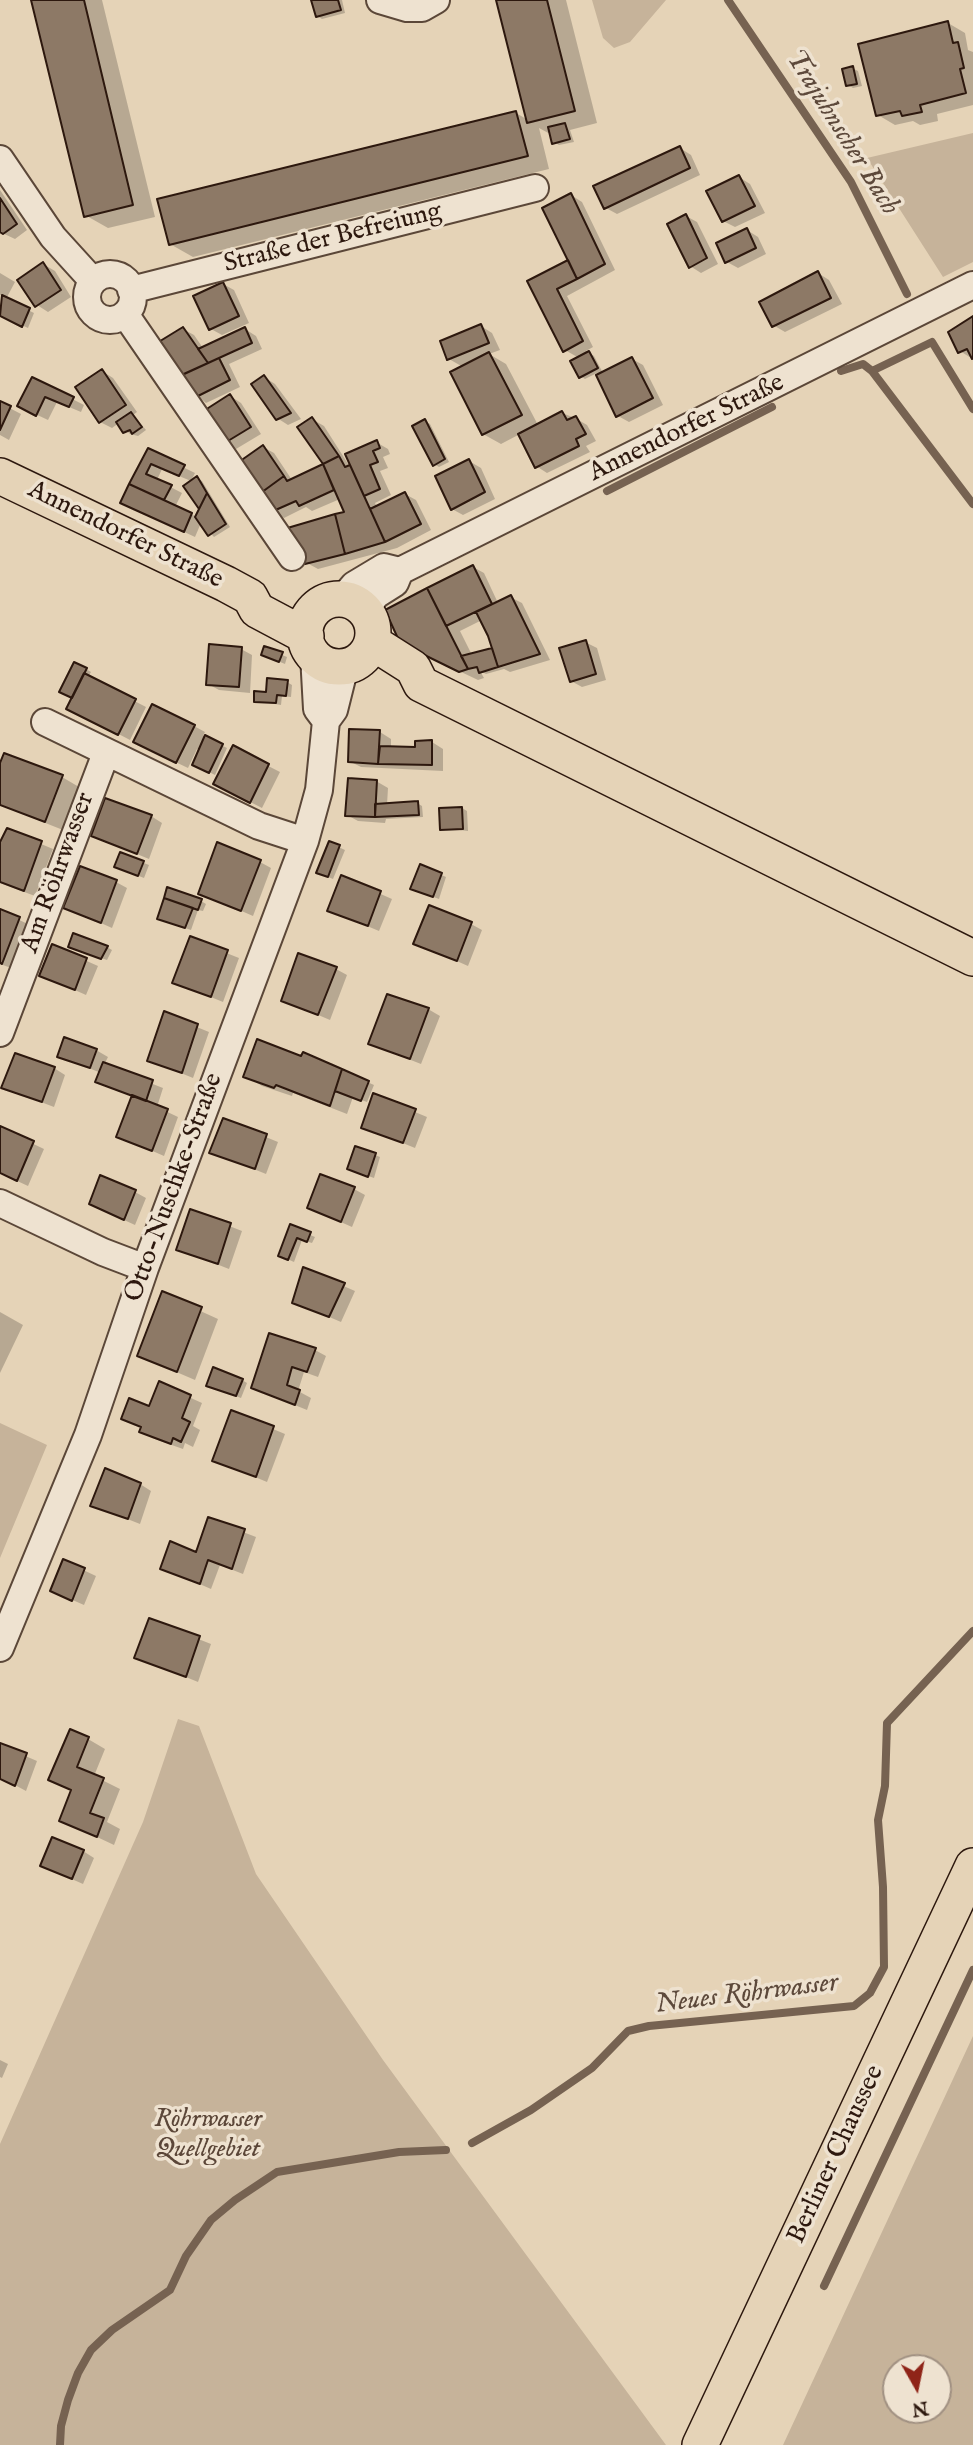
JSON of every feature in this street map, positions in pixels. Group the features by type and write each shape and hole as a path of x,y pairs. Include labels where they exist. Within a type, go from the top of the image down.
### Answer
{"main road":[{"name":"Annendorfer Straße","path":"0,476 250,597 266,593 339,635 407,688 421,684 973,958"},
{"name":"Berliner Chaussee","path":"701,2445 973,1866"}],"street":[{"path":"380,0 407,8 422,8 436,0"},
{"path":"0,159 53,237 93,281"},
{"name":"Straße der Befreiung","path":"128,302 535,187"},
{"path":"128,302 106,320 93,313 87,294 93,281 114,275 127,283 128,302 292,557"},
{"name":"Annendorfer Straße","path":"339,635 376,595 395,583 400,571 973,285"},
{"name":"Otto-Nuschke-Straße","path":"0,1648 88,1436 145,1268 305,841 319,790 326,721 317,709 339,635"},
{"path":"45,722 258,827 305,841"},
{"name":"Am Röhrwasser","path":"0,1033 106,753"},
{"path":"0,1203 103,1252 145,1268"}],"green space":[{"path":"592,0 666,0 630,42 614,48 603,38"},
{"path":"973,133 973,262 943,277 867,158"},
{"path":"0,1423 47,1445 0,1558"},
{"name":"Röhrwasser Quellgebiet","path":"178,1719 199,1726 256,1874 383,2060 666,2445 0,2445 0,2144 143,1822"},
{"path":"973,2036 973,2445 783,2445"}],"building":[{"path":"31,0 84,0 133,205 84,217"},
{"path":"311,0 338,0 341,10 316,17"},
{"path":"496,0 547,0 575,111 527,123"},
{"path":"948,21 953,43 958,42 964,68 960,69 966,93 920,105 922,112 902,116 900,111 876,116 858,44"},
{"path":"853,66 857,84 846,86 842,69"},
{"path":"516,111 528,156 169,245 157,199"},
{"path":"565,123 570,139 552,144 548,127"},
{"path":"680,146 690,168 604,209 593,186"},
{"path":"739,175 755,206 722,222 706,191"},
{"path":"571,193 605,264 577,279 542,208"},
{"path":"0,198 17,224 3,234 0,232"},
{"path":"686,214 707,258 689,268 667,224"},
{"path":"747,228 756,248 725,263 716,243"},
{"path":"568,260 577,279 557,289 583,341 563,352 527,281"},
{"path":"43,262 61,290 35,307 17,280"},
{"path":"818,271 831,298 772,327 759,302"},
{"path":"223,282 239,316 209,330 193,296"},
{"path":"2,295 30,308 22,327 0,316"},
{"path":"973,316 972,359 967,349 958,353 948,332"},
{"path":"481,324 489,343 447,360 440,341"},
{"path":"183,327 208,363 175,378 152,346"},
{"path":"245,327 252,343 208,363 198,349"},
{"path":"589,351 598,368 579,378 570,361"},
{"path":"489,352 522,415 482,435 450,372"},
{"path":"632,357 653,398 616,417 596,375"},
{"path":"219,358 230,380 194,398 182,375"},
{"path":"102,369 126,405 99,423 75,387"},
{"path":"264,375 291,413 276,420 251,384"},
{"path":"32,377 74,397 69,407 45,397 36,416 17,406"},
{"path":"230,394 251,427 223,444 202,412"},
{"path":"0,401 11,406 0,430"},
{"path":"562,411 567,420 576,416 586,434 576,439 579,446 535,468 518,434"},
{"path":"131,412 142,427 132,434 130,430 123,433 116,422"},
{"path":"312,417 339,456 323,464 297,427"},
{"path":"425,419 445,459 433,466 412,426"},
{"path":"377,440 380,448 373,451 378,462 370,465 380,489 364,496 345,454"},
{"path":"263,445 284,476 258,495 236,464"},
{"path":"148,448 185,465 179,476 151,464 146,474 172,485 164,500 129,484"},
{"path":"339,456 345,467 350,465 385,542 345,554 335,514 344,512 323,464"},
{"path":"469,459 485,492 451,510 435,476"},
{"path":"323,464 334,490 299,506 296,501 271,512 258,495 284,476 287,481"},
{"path":"197,476 207,493 199,509 183,486"},
{"path":"129,484 192,513 184,532 120,503"},
{"path":"405,492 421,524 385,542 370,509"},
{"path":"207,493 226,524 208,536 195,517"},
{"path":"335,514 345,554 305,564 287,543 284,529"},
{"path":"473,565 492,604 446,626 427,588"},
{"path":"427,588 468,669 459,672 400,643 385,610"},
{"path":"511,595 540,654 498,667 488,636 476,612"},
{"path":"586,640 596,674 570,682 559,648"},
{"path":"209,644 242,647 239,687 206,685"},
{"path":"264,646 283,652 279,662 261,655"},
{"path":"492,648 498,667 479,673 477,667 468,669 461,656"},
{"path":"74,662 87,668 72,698 59,692"},
{"path":"84,673 136,699 118,735 66,709"},
{"path":"267,678 288,680 286,696 277,695 276,703 254,702 254,691 266,692"},
{"path":"152,704 195,725 176,763 133,742"},
{"path":"349,729 380,730 378,764 348,762"},
{"path":"205,735 223,744 209,773 192,765"},
{"path":"432,740 432,765 378,764 380,746 415,747 415,741"},
{"path":"233,745 269,764 250,803 213,784"},
{"path":"4,753 63,775 45,822 0,805 0,763"},
{"path":"348,778 377,780 375,817 345,816"},
{"path":"105,798 152,815 137,854 91,836"},
{"path":"418,801 419,815 375,817 375,804"},
{"path":"462,807 463,829 440,830 439,808"},
{"path":"7,828 42,841 24,891 0,882 0,842"},
{"path":"329,841 340,845 328,877 316,873"},
{"path":"217,842 261,860 241,911 198,894"},
{"path":"120,852 144,861 138,876 114,867"},
{"path":"420,864 442,873 433,897 410,889"},
{"path":"80,866 117,880 101,923 63,908"},
{"path":"341,875 381,891 368,926 327,911"},
{"path":"167,887 202,899 198,910 164,898"},
{"path":"164,898 193,908 185,928 157,919"},
{"path":"429,905 472,922 457,961 413,944"},
{"path":"0,909 20,917 2,964 0,963"},
{"path":"73,933 108,946 101,959 68,947"},
{"path":"190,936 228,950 211,997 172,983"},
{"path":"52,944 87,958 75,990 39,976"},
{"path":"298,953 337,967 318,1015 281,1001"},
{"path":"387,994 429,1008 410,1059 368,1044"},
{"path":"164,1011 198,1024 182,1073 147,1061"},
{"path":"64,1037 97,1049 90,1068 57,1057"},
{"path":"257,1039 301,1056 303,1052 342,1069 330,1106 276,1085 274,1088 243,1077"},
{"path":"15,1053 55,1067 42,1102 1,1088"},
{"path":"103,1062 153,1080 146,1101 95,1082"},
{"path":"342,1069 369,1081 361,1101 335,1091"},
{"path":"373,1093 416,1109 403,1143 361,1128"},
{"path":"132,1095 168,1109 152,1151 116,1137"},
{"path":"223,1118 267,1134 255,1169 209,1153"},
{"path":"0,1126 34,1141 17,1181 0,1173"},
{"path":"355,1146 376,1153 368,1177 347,1169"},
{"path":"320,1174 355,1187 341,1222 307,1208"},
{"path":"100,1175 136,1190 124,1220 89,1204"},
{"path":"190,1209 231,1223 218,1264 176,1250"},
{"path":"290,1224 311,1232 307,1242 297,1238 288,1260 278,1256"},
{"path":"303,1267 345,1283 329,1317 292,1303"},
{"path":"162,1291 202,1307 177,1372 137,1356"},
{"path":"269,1333 316,1348 307,1372 292,1367 287,1385 300,1390 295,1405 251,1388"},
{"path":"213,1367 243,1379 236,1396 206,1386"},
{"path":"159,1381 191,1395 182,1418 190,1422 181,1442 173,1438 171,1444 139,1432 141,1427 121,1419 129,1398 149,1406"},
{"path":"231,1410 274,1426 256,1477 212,1461"},
{"path":"105,1468 141,1483 128,1519 90,1506"},
{"path":"208,1517 245,1529 232,1569 208,1560 200,1584 160,1569 170,1541 196,1552"},
{"path":"63,1559 85,1568 72,1601 50,1591"},
{"path":"149,1618 200,1636 186,1677 134,1658"},
{"path":"70,1729 89,1737 77,1767 104,1778 90,1813 104,1818 97,1837 59,1821 71,1790 48,1780"},
{"path":"0,1743 27,1753 15,1786 0,1779"},
{"path":"52,1837 84,1850 72,1879 40,1866"}],"waterway":[{"name":"Trajuhnscher Bach","path":"728,0 851,182 907,294"},
{"name":"Neues Röhrwasser","path":"973,409 932,342 872,371 973,504"},
{"path":"841,371 863,364 872,371"},
{"path":"607,491 772,407"},
{"name":"Neues Röhrwasser","path":"472,2143 531,2110 592,2068 628,2031 649,2026 854,2006 870,1993 884,1967 883,1887 878,1820 885,1786 887,1723 973,1631"},
{"path":"824,2286 973,1970"},
{"path":"60,2445 61,2426 68,2400 78,2373 91,2350 112,2330 170,2290 186,2256 211,2220 235,2200 277,2172 399,2152 446,2150"}]}
